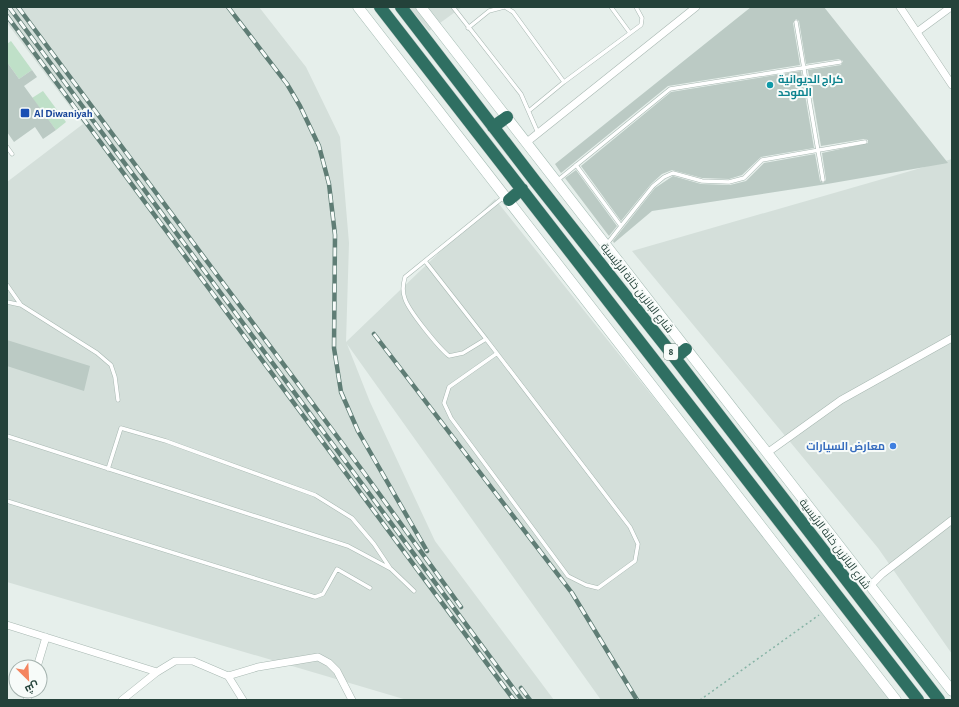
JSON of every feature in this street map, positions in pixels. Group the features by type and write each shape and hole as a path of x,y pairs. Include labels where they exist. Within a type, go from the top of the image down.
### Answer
{"highway":[{"name":"8","path":"380,7 918,700"},
{"name":"شارع البانزين خانة الرئيسية","path":"401,7 493,127 676,358 939,700"},
{"path":"493,127 507,117"},
{"path":"507,198 522,189"},
{"path":"676,358 686,349"}],"main road":[{"path":"358,7 896,700"},
{"path":"421,7 952,691"}],"street":[{"path":"527,142 696,7"},
{"path":"900,7 952,85"},
{"path":"917,32 951,7"},
{"path":"767,453 841,400 952,338"},
{"path":"871,585 882,574 952,520"},
{"path":"7,625 157,672"},
{"path":"39,659 46,637"},
{"path":"228,676 258,667 318,657 329,662 336,671 352,700"},
{"path":"122,700 157,672 175,661 193,661 228,676 243,700"}],"lane":[{"path":"453,7 468,28 522,94 530,110 538,134"},
{"path":"468,28 489,11 505,7 513,12 564,82"},
{"path":"611,7 630,33"},
{"path":"530,110 564,82 641,25 642,18 636,7"},
{"path":"796,22 823,180"},
{"path":"557,181 570,172 576,165 670,89 840,62"},
{"path":"607,245 653,186 664,177 674,173 702,181 729,182 744,178 762,160 865,142"},
{"path":"7,147 12,154"},
{"path":"576,165 621,226"},
{"path":"486,339 463,353 449,356 439,348 405,300 402,287 405,277 507,198"},
{"path":"425,261 630,527 638,544 635,561 598,588 586,585 568,576 451,418 444,404 450,387 496,354"},
{"path":"7,285 21,305"},
{"path":"7,302 21,305 97,353 111,365 115,377 118,400"},
{"path":"108,469 121,428 166,440 315,495 352,518 374,544 391,569 414,591"},
{"path":"7,436 348,546 391,569"},
{"path":"7,501 315,597 324,594 337,569 370,588"}],"path":[{"path":"700,700 826,610"}],"shaded area":[{"path":"7,7 259,7 306,67 340,137 349,243 346,342 495,199 895,700 601,700 347,344 370,402 435,541 554,700 407,700 7,582 7,182 83,124 7,23"},
{"path":"409,7 462,7 429,31"},
{"path":"952,159 952,654 878,548 632,251"}],"green space":[{"path":"11,41 32,70 19,79 7,62 7,44"},
{"path":"43,91 66,122 56,130 32,98"}],"building":[{"path":"751,7 824,7 948,163 827,184 652,211 614,243 613,241 655,188 673,176 701,184 730,185 746,181 764,163 815,154 820,181 823,183 826,180 822,153 868,143 868,140 864,139 821,146 808,70 841,65 843,61 839,59 806,64 799,21 796,19 793,23 800,65 668,86 561,173 555,164"},
{"name":"Al Diwaniyah","path":"7,62 19,79 32,70 37,77 24,86 56,130 43,139 35,127 14,142 7,132"},
{"path":"801,71 814,148 761,157 742,175 729,179 702,178 672,170 662,174 651,184 621,221 581,166 671,92"},
{"path":"576,170 617,226 609,236 565,178"},
{"path":"7,340 90,366 84,391 7,366"}],"railway":[{"path":"9,7 522,700"},
{"path":"18,7 362,470 461,607"},
{"path":"228,7 287,84 300,106 319,146 329,184 335,235 334,348 341,392 358,431 427,551"},
{"path":"7,16 514,700"},
{"path":"374,334 572,593 637,700"},
{"path":"521,688 530,700"}],"place":[{"name":"كراج الديوانية الموحد","path":"770,85"},
{"name":"Al Diwaniyah","path":"25,113"},
{"name":"معارض السيارات","path":"893,446"}]}
